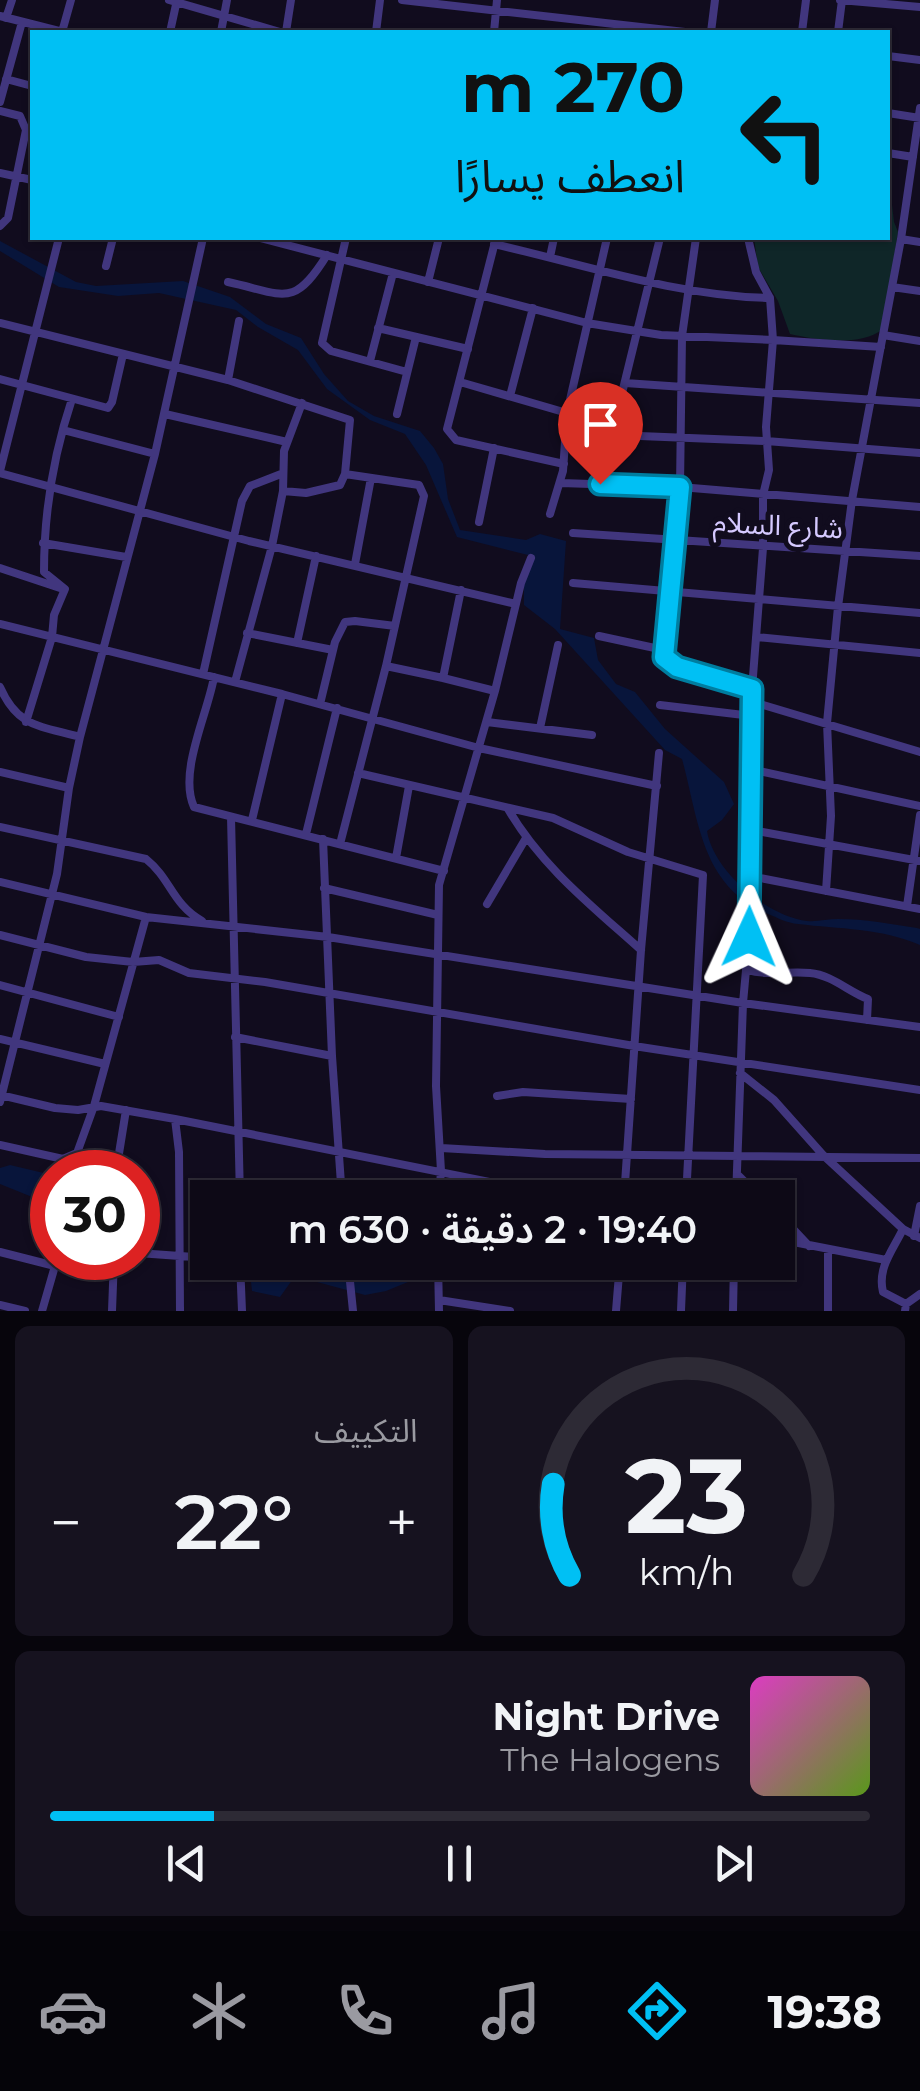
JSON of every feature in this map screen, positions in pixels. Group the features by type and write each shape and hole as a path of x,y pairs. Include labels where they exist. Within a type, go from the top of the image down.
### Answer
{"street":[{"path":"12,0 3,17 54,30"},
{"path":"63,30 71,0"},
{"path":"220,30 228,0"},
{"path":"284,30 291,0"},
{"path":"376,30 380,0"},
{"path":"402,0 644,30"},
{"path":"494,30 497,0"},
{"path":"711,30 715,0"},
{"path":"802,30 806,0"},
{"path":"838,30 841,0 920,6"},
{"path":"170,30 174,1 276,30"},
{"path":"0,102 22,22"},
{"path":"890,56 920,60"},
{"path":"6,79 30,85"},
{"path":"0,111 20,116 25,125 8,218 0,226"},
{"path":"826,891 830,845 827,724 844,552 901,239 919,114 890,114"},
{"path":"890,152 914,157"},
{"path":"0,172 30,179"},
{"path":"901,239 920,242"},
{"path":"59,240 0,472 272,546 516,604"},
{"path":"106,266 112,240"},
{"path":"203,240 155,454 68,788 53,895 1,1097 55,1108 78,1110 94,1106 126,1110 481,1180"},
{"path":"267,240 586,323 682,336 881,347"},
{"path":"346,240 322,343 331,351 407,372"},
{"path":"428,282 438,240"},
{"path":"550,257 554,240"},
{"path":"550,514 561,483 566,413 606,240"},
{"path":"612,434 660,240"},
{"path":"696,240 682,336 680,487 664,650 666,660 677,667 752,689"},
{"path":"737,1180 752,830 752,689 762,495 770,470 766,441 772,340 770,298 756,272 748,240"},
{"path":"564,464 456,440 448,434 447,422 495,241 598,271 688,290 770,298"},
{"path":"228,282 279,293 297,292 308,286 327,256"},
{"path":"370,362 393,274"},
{"path":"892,287 920,291"},
{"path":"510,396 533,308"},
{"path":"228,380 240,321"},
{"path":"0,324 228,380 350,420 345,474 340,485 299,493 283,490"},
{"path":"378,328 468,349"},
{"path":"397,414 416,336"},
{"path":"883,336 920,340"},
{"path":"0,379 110,407 123,354"},
{"path":"460,382 566,413"},
{"path":"625,383 920,403"},
{"path":"65,589 44,572 43,543 50,487 72,399"},
{"path":"234,682 272,546 283,490 286,442 302,403"},
{"path":"164,414 286,442"},
{"path":"64,430 155,454"},
{"path":"565,433 766,441 920,454"},
{"path":"479,522 494,448"},
{"path":"202,674 247,489 282,474"},
{"path":"340,844 420,526 424,489 345,474"},
{"path":"354,564 371,478"},
{"path":"561,483 680,487 920,506"},
{"name":"شارع السلام","path":"573,533 920,556"},
{"path":"43,543 126,557"},
{"path":"297,643 316,556"},
{"path":"440,1180 436,1086 439,885 531,558"},
{"path":"0,568 65,589"},
{"path":"573,584 920,612"},
{"path":"26,722 52,638 54,615 65,589"},
{"path":"442,678 461,590"},
{"path":"320,704 332,650 345,622 395,626"},
{"path":"0,624 480,748 656,786"},
{"path":"247,633 332,650"},
{"path":"599,636 664,650"},
{"path":"756,637 920,653"},
{"path":"540,728 558,645"},
{"path":"386,666 495,691"},
{"path":"214,677 196,736 190,798 198,810 252,820 444,870"},
{"path":"0,687 13,712 26,722 80,737"},
{"path":"252,820 282,694"},
{"path":"753,702 920,752"},
{"path":"660,705 752,716"},
{"path":"306,834 336,708"},
{"path":"486,722 592,735"},
{"path":"626,1180 641,950 660,753"},
{"path":"750,769 920,806"},
{"path":"0,772 68,788"},
{"path":"358,773 465,796 571,825 650,860 699,872 704,877 687,1180"},
{"path":"396,858 409,786"},
{"path":"508,808 526,838 568,886 641,950"},
{"path":"907,906 917,861 920,815"},
{"path":"232,817 232,978 239,1180"},
{"path":"0,827 146,859 162,874 185,910 204,922"},
{"path":"752,830 917,861"},
{"path":"487,904 526,838"},
{"path":"323,839 340,1180"},
{"path":"750,876 920,909"},
{"path":"0,882 146,917 328,937 743,1004 920,1027"},
{"path":"324,888 438,915"},
{"path":"0,1145 55,1158 72,1157 94,1106 146,917"},
{"path":"0,935 97,959 159,960 190,974 438,1010 634,1046 920,1090"},
{"path":"746,970 772,975 812,973 830,979 868,999 868,1020"},
{"path":"0,985 118,1018"},
{"path":"234,1037 332,1056"},
{"path":"0,1039 105,1064"},
{"path":"740,1073 774,1100 823,1155 903,1230 917,1237 920,1206"},
{"path":"497,1096 523,1092 631,1099"},
{"path":"120,1150 126,1110"},
{"path":"175,1119 182,1257 180,1311"},
{"path":"440,1148 920,1158"},
{"path":"737,1174 743,1180"},
{"path":"903,1230 886,1260 883,1292 905,1308 920,1294"},
{"path":"795,1231 810,1246"},
{"path":"795,1243 886,1260"},
{"path":"828,1250 828,1311"},
{"path":"0,1252 30,1257"},
{"path":"160,1256 190,1257"},
{"path":"42,1311 51,1280"},
{"path":"112,1311 113,1280"},
{"path":"241,1280 242,1311"},
{"path":"350,1280 352,1311"},
{"path":"438,1280 439,1311"},
{"path":"616,1311 619,1280"},
{"path":"681,1311 682,1280"},
{"path":"732,1311 733,1280"},
{"path":"439,1300 510,1311"},
{"path":"0,1305 24,1311"}],"green space":[{"path":"890,187 898,232 883,329 874,335 825,340 790,334 778,301 758,267 754,240 890,240"}],"water":[{"path":"0,241 76,282 96,286 183,281 230,297 266,324 301,338 324,374 348,401 374,416 420,431 443,464 448,499 460,530 526,540 540,534 566,541 560,629 594,638 598,660 616,684 635,692 665,729 724,782 734,804 707,831 719,861 744,889 775,910 807,921 858,920 917,928 920,945 875,932 786,921 746,902 729,887 706,849 682,759 665,750 555,629 524,605 524,580 532,556 457,537 426,465 405,434 370,420 327,389 298,350 236,310 159,293 118,296 59,287 0,251"},
{"path":"10,1165 30,1170 30,1196 0,1184 0,1168"},
{"path":"251,1280 292,1280 280,1297 252,1291"},
{"path":"310,1280 413,1280 365,1295"}],"route":[{"path":"600,484 680,487 664,657 677,667 752,689 749,937"}]}
